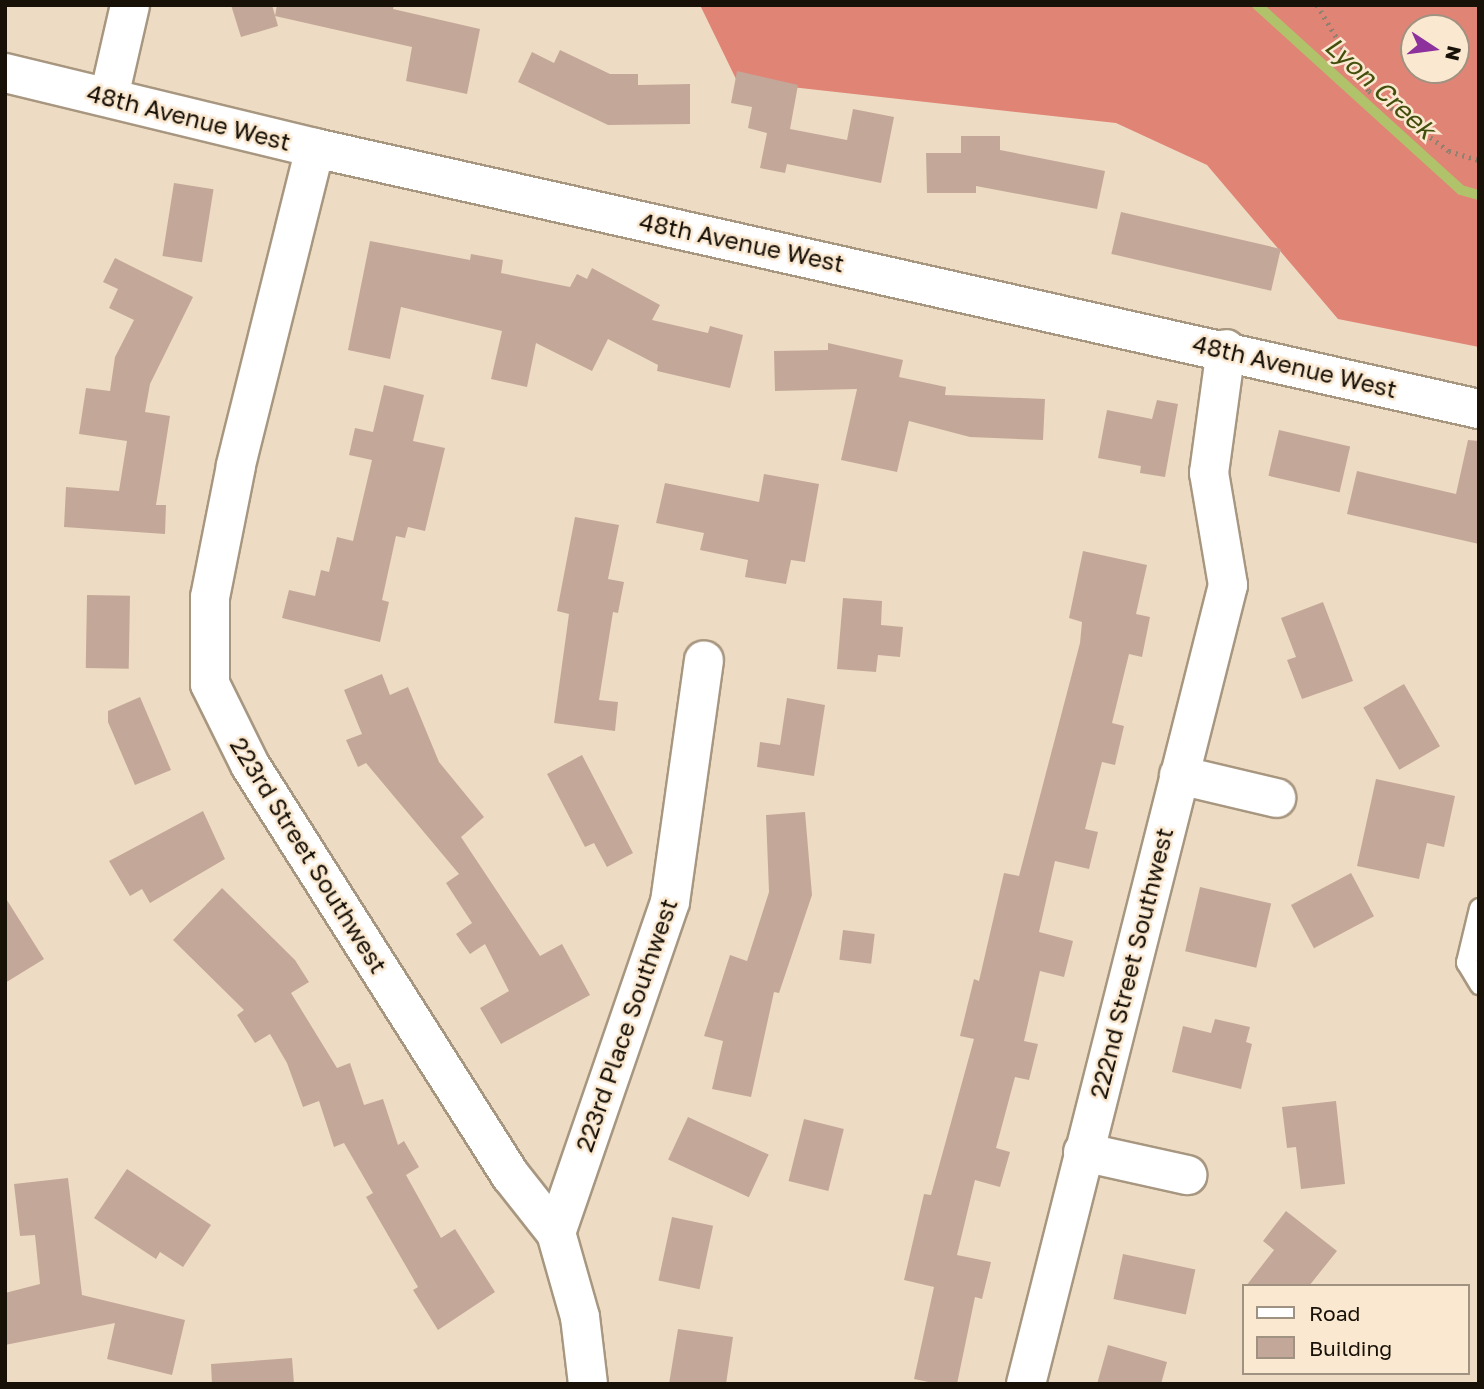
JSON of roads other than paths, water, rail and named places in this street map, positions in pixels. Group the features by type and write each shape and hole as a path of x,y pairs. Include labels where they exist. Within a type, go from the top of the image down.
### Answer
{"street":[{"path":"109,97 130,5"},
{"name":"48th Avenue West","path":"5,73 315,148 1226,349 1479,409"},
{"name":"223rd Street Southwest","path":"315,148 236,466 211,597 210,684 257,777 511,1176 556,1233"},
{"name":"222nd Street Southwest","path":"1026,1384 1227,585 1209,473 1226,349"},
{"name":"223rd Place Southwest","path":"556,1233 670,902 704,660"},
{"path":"1179,775 1276,798"},
{"path":"1083,1152 1187,1175"},
{"path":"556,1233 580,1317 588,1384"}],"lane":[{"path":"1479,908 1466,962 1479,984"}],"waterway":[{"name":"Lyon Creek","path":"1257,5 1461,190 1479,195"}]}
